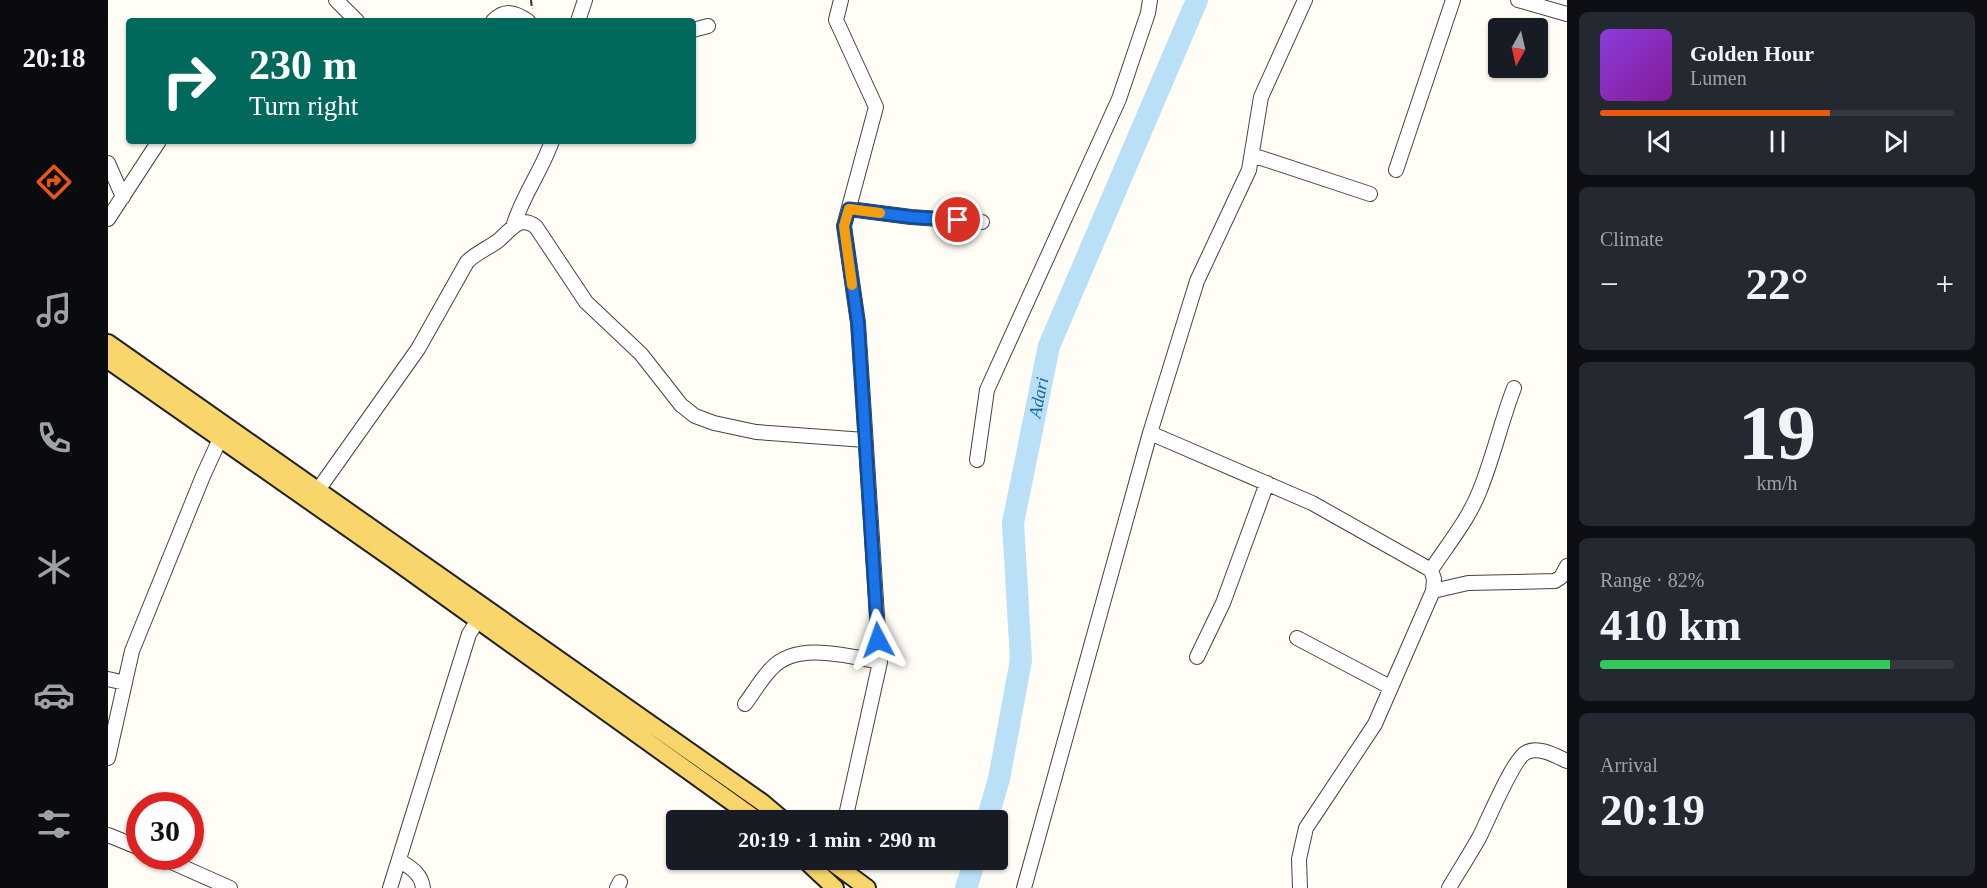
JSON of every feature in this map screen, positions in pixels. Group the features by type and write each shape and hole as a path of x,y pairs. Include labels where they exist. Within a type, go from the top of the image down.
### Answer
{"main road":[{"path":"108,343 223,433 743,810"},
{"path":"110,365 318,490 771,810"},
{"path":"815,870 830,886"},
{"path":"844,870 862,884"}],"street":[{"path":"336,0 354,18"},
{"path":"579,18 585,0"},
{"path":"841,0 836,20 876,107 844,226 858,323 879,662 847,810"},
{"path":"977,460 987,390 1119,99 1148,14 1150,0"},
{"path":"1024,888 1150,433 1197,280 1249,170 1261,97 1305,0"},
{"path":"1396,170 1453,0"},
{"path":"1518,0 1567,14"},
{"path":"496,18 501,13 507,12 523,18"},
{"path":"696,29 708,26"},
{"path":"108,219 157,144"},
{"path":"318,490 418,349 467,262 477,252 499,240 514,224 521,204 543,164 551,144"},
{"path":"1252,155 1370,194"},
{"path":"108,163 123,197"},
{"path":"849,209 911,217 982,222"},
{"path":"514,224 525,222 536,227 586,302 641,354 681,405 695,416 714,423 756,432 865,440"},
{"path":"1431,570 1467,517 1480,490 1501,421 1514,388"},
{"path":"108,758 132,651 203,476 223,433"},
{"path":"1150,433 1312,503 1431,570 1434,579 1433,591 1375,724 1306,828 1299,859 1300,888"},
{"path":"1197,657 1223,603 1267,483"},
{"path":"1433,591 1468,583 1555,581 1561,577 1567,566"},
{"path":"390,888 469,634 478,620"},
{"path":"1297,638 1390,687"},
{"path":"746,704 772,667 791,656 812,651 879,662"},
{"path":"108,679 124,683"},
{"path":"1449,888 1479,837 1514,766 1524,754 1530,750 1539,750 1567,761"},
{"path":"108,834 126,842"},
{"path":"399,860 414,869 422,878 423,888"},
{"path":"190,870 230,888"},
{"path":"830,886 832,870"}],"waterway":[{"name":"Adari","path":"990,810 999,779 1021,660 1013,523 1049,346 1197,0"},
{"name":"Adari","path":"966,888 972,870"}],"slow traffic":[{"path":"852,285 844,226 849,209 880,213"}],"route":[{"path":"878,640 858,323 844,226 849,209 958,220"}]}
